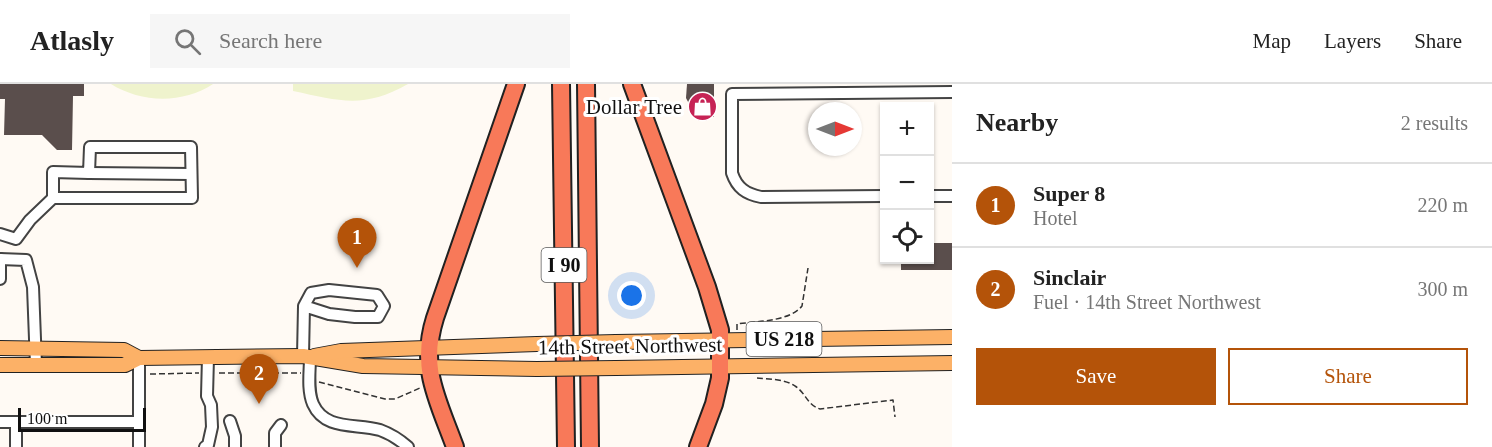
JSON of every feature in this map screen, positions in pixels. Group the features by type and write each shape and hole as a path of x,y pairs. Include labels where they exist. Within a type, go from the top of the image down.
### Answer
{"highway":[{"path":"456,447 430,374 428,347 435,318 516,84"},
{"name":"I 90","path":"561,84 566,447"},
{"name":"I 90","path":"586,84 590,447"},
{"path":"632,84 707,287 722,340 722,365"},
{"name":"US 218","path":"699,447 718,393 722,365"}],"main road":[{"name":"14th Street Northwest","path":"307,357 341,351 428,347 952,337"},
{"name":"14th Street Northwest","path":"0,348 124,350 139,358"},
{"name":"14th Street Northwest","path":"0,364 125,365 139,358 307,357 430,374 722,365 952,363"}],"street":[{"path":"880,196 760,197 743,190 736,183 732,173 732,94 952,92"},
{"path":"16,240 30,220 53,198 192,198 191,147 90,147 89,173"},
{"path":"53,198 53,172 191,174"},
{"path":"934,196 952,196"},
{"path":"0,234 16,240 26,260 33,287 36,365"},
{"path":"0,279 0,259 26,260"},
{"path":"304,306 329,314 378,317 384,306 376,295 329,290 311,293 304,306 313,403 324,418 343,425 380,430 408,447"},
{"path":"205,447 208,445 212,427 211,405 207,396 208,357"},
{"path":"139,358 140,447"},
{"path":"229,447 231,421 235,447"},
{"path":"0,422 140,422"},
{"path":"16,422 16,447"},
{"path":"274,447 278,429"}],"path":[{"path":"737,324 784,317 799,309 802,306 808,268"},
{"path":"139,374 300,373 318,382 390,399 410,393 430,374"},
{"path":"753,377 793,385 813,406 820,409 893,400 895,417"}],"green space":[{"path":"111,84 213,84 189,95 162,99 135,95"},
{"path":"293,84 408,84 378,97 352,101 293,91"}],"building":[{"path":"0,84 84,84 84,96 73,96 72,150 57,150 42,135 4,135 5,99 0,99"},
{"name":"Dollar Tree","path":"687,84 714,84 714,117 696,117 686,98"},
{"path":"934,243 952,243 952,270 901,270 901,264 934,264"}],"place":[{"name":"Dollar Tree","path":"703,107"},
{"name":"Super 8","path":"357,268"},
{"name":"Sinclair","path":"259,404"}]}
